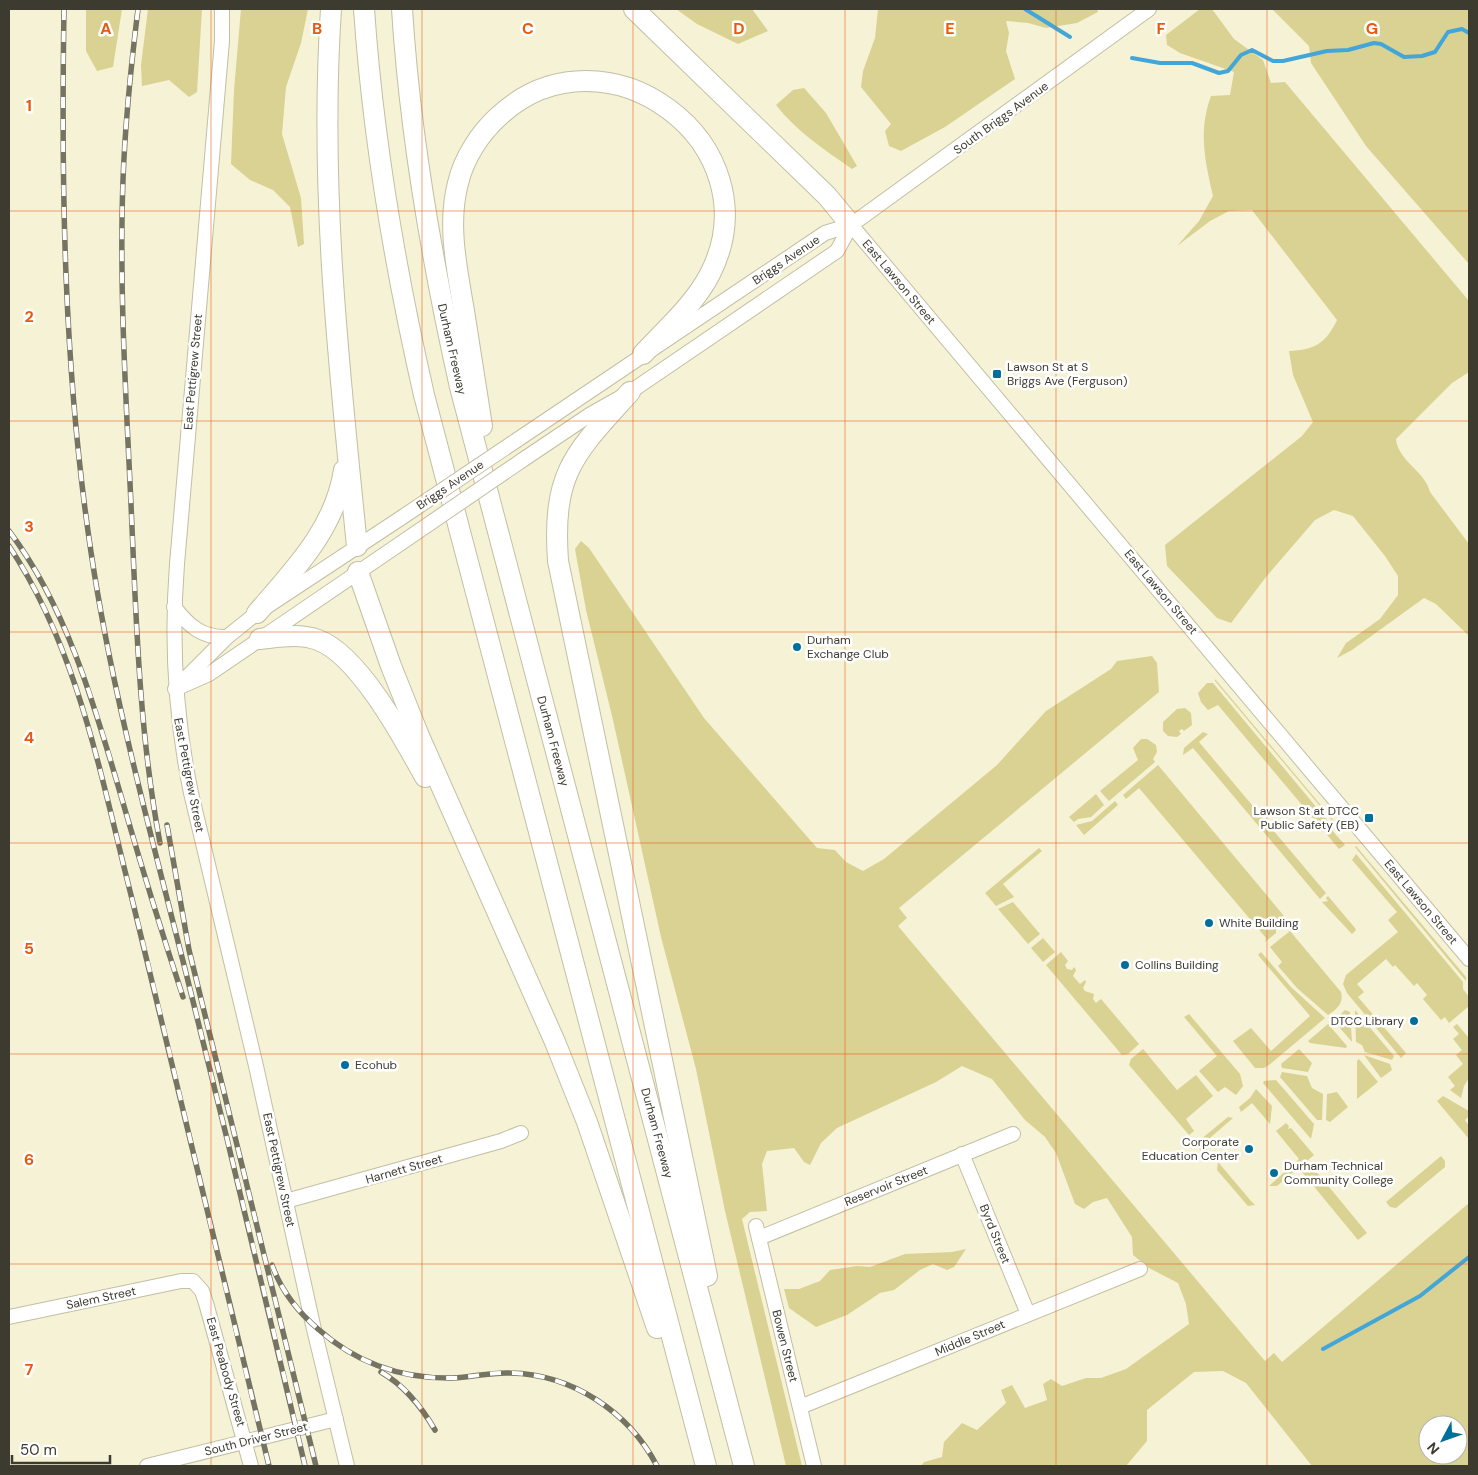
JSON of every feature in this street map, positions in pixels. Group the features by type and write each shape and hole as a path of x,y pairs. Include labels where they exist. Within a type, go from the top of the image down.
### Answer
{"highway":[{"path":"332,9 327,109 329,237 357,546"},
{"path":"364,9 382,181 397,269 424,396 704,1459"},
{"name":"Durham Freeway","path":"402,9 410,106 431,245 460,387 745,1466"},
{"path":"634,9 827,196 851,225"},
{"path":"501,544 455,255 454,201 464,166 481,135 507,109 539,90 574,81 591,81 624,86 641,92 683,119 703,143 716,170 724,215 716,260 701,288 690,303 643,354"},
{"path":"630,392 584,444 564,479 558,508 558,561 680,1142 745,1466"},
{"path":"257,613 306,556 323,531 340,488 348,446"},
{"path":"358,572 405,702 493,900 587,1122 629,1251 704,1459"},
{"path":"260,639 305,636 327,644 348,659 414,757 493,900"}],"street":[{"name":"East Pettigrew Street","path":"222,9 221,51 174,608 175,689 183,756 191,794 256,1066 347,1466"},
{"name":"South Briggs Avenue","path":"851,225 1149,9"},
{"name":"Briggs Avenue","path":"175,689 227,637 257,613 643,354 682,331 825,233 851,225"},
{"name":"Briggs Avenue","path":"175,689 209,674 521,461 591,414 630,392 837,251 851,225"},
{"name":"East Lawson Street","path":"851,225 1469,959"},
{"path":"357,546 358,572"},
{"path":"174,608 198,632 215,638 227,637"},
{"name":"Harnett Street","path":"286,1201 501,1141 521,1133"},
{"name":"Reservoir Street","path":"757,1232 1012,1134"},
{"name":"Byrd Street","path":"962,1154 1028,1314"},
{"name":"Bowen Street","path":"757,1232 814,1466"},
{"name":"Middle Street","path":"800,1407 1140,1269"},
{"name":"Salem Street","path":"9,1317 181,1281 193,1281"},
{"name":"East Peabody Street","path":"193,1281 202,1291 206,1302 246,1442 251,1466"},
{"name":"South Driver Street","path":"147,1466 336,1420"}],"shaded area":[{"path":"86,9 122,9 113,67 97,71 86,51"},
{"path":"148,9 202,9 197,92 189,97 169,80 142,86 141,65"},
{"path":"241,9 308,9 301,43 286,87 282,134 301,198 304,244 298,247 290,207 273,190 250,180 231,164 234,90"},
{"path":"676,9 752,9 768,31 738,44 697,24"},
{"path":"878,9 1097,9 1098,12 1077,23 1046,28 1028,23 1006,21 1009,33 1006,51 1015,79 945,127 901,151 889,146 885,131 891,124 861,87 863,71 875,38"},
{"path":"1200,9 1212,9 1234,39 1263,60 1271,83 1285,82 1469,301 1469,372 1452,383 1396,439 1401,454 1423,478 1430,492 1469,544 1469,636 1436,604 1424,598 1352,650 1337,658 1346,643 1380,619 1398,595 1398,576 1385,556 1353,516 1334,510 1315,520 1266,577 1231,623 1217,618 1167,566 1165,545 1302,436 1313,422 1293,375 1289,351 1306,349 1319,344 1329,334 1337,320 1252,210 1229,211 1210,221 1177,246 1199,221 1213,196 1204,146 1207,109 1211,96 1230,95 1234,72 1180,53 1167,45 1166,35"},
{"path":"1272,9 1469,9 1469,264 1366,146 1311,63 1309,46"},
{"path":"804,88 826,113 857,166 852,169 821,147 802,132 776,105 793,90"},
{"path":"581,541 589,548 704,718 817,848 835,850 846,862 863,871 884,859 997,765 1046,711 1111,669 1117,661 1152,656 1157,663 1159,692 899,908 907,918 898,926 1265,1361 1274,1353 1282,1362 1469,1203 1469,1466 1312,1466 1246,1383 1223,1371 1194,1372 1147,1410 1147,1441 1126,1466 921,1466 924,1462 942,1457 944,1442 962,1423 977,1430 1006,1403 1001,1390 1012,1385 1025,1408 1047,1400 1043,1384 1051,1379 1062,1386 1086,1378 1101,1378 1126,1369 1189,1324 1186,1304 1178,1283 1149,1268 1133,1255 1132,1237 1107,1198 1093,1202 1084,1209 1075,1204 1056,1153 1045,1137 1025,1120 992,1079 962,1066 936,1082 837,1128 821,1143 810,1165 804,1162 794,1148 767,1151 762,1164 767,1211 750,1212 742,1219 802,1466 786,1466 725,1211 696,1069 661,937 613,720 586,610 575,549"},
{"path":"1215,679 1340,828 1340,830 1215,681"},
{"path":"1207,683 1213,683 1332,826 1330,828 1345,845 1339,849 1218,705 1208,710 1201,702 1198,693"},
{"path":"1185,708 1191,713 1192,725 1184,731 1182,729 1179,731 1181,734 1177,737 1168,736 1163,731 1163,722 1177,709"},
{"path":"1203,732 1208,734 1199,742 1326,893 1320,899 1193,748 1183,755 1184,748"},
{"path":"1141,739 1147,739 1156,745 1157,752 1153,759 1155,762 1109,801 1100,791 1138,760 1133,748"},
{"path":"1158,765 1284,916 1276,920 1276,933 1265,942 1266,938 1139,788 1126,799 1123,795"},
{"path":"1096,794 1104,805 1091,817 1078,819 1074,822 1069,817"},
{"path":"1115,801 1118,805 1084,835 1076,825 1092,821"},
{"path":"1355,847 1466,977 1466,981"},
{"path":"1039,848 1042,851 1003,884 1014,897 996,906 985,893"},
{"path":"1356,854 1463,982 1463,989 1469,997 1469,1006 1449,1023 1445,1017 1441,1020 1423,999 1427,995 1417,983 1414,986 1395,965 1393,967 1386,959 1357,984 1364,992 1358,997 1406,1053 1401,1058 1347,993 1343,984 1346,975 1398,932 1388,920 1397,912 1352,860"},
{"path":"1328,896 1355,928 1356,930 1352,934 1322,902 1328,901 1326,898"},
{"path":"1013,902 1040,934 1028,944 998,909"},
{"path":"1290,931 1341,992 1342,996 1339,1005 1328,1015 1297,988 1278,966 1282,962 1270,947"},
{"path":"1043,938 1055,952 1043,962 1031,948"},
{"path":"1061,952 1068,961 1065,965 1067,969 1072,970 1074,967 1076,970 1073,976 1080,984 1085,980 1083,988 1085,991 1094,994 1093,999 1096,1003 1101,999 1139,1044 1128,1054 1122,1055 1046,965"},
{"path":"1261,952 1291,987 1325,1018 1269,1065 1264,1068 1255,1068 1233,1041 1251,1028 1271,1051 1310,1016 1258,955"},
{"path":"1345,1010 1350,1012 1352,1042 1334,1021"},
{"path":"1355,1010 1394,1056 1392,1060 1365,1052 1362,1045 1356,1042"},
{"path":"1189,1014 1240,1074 1243,1086 1236,1095 1225,1087 1218,1092 1199,1071 1217,1056 1184,1017"},
{"path":"1328,1024 1347,1046 1346,1048 1310,1043 1308,1041"},
{"path":"1457,1024 1469,1038 1469,1078 1464,1086 1461,1098 1450,1090 1455,1086 1448,1077 1463,1064 1456,1055 1462,1050 1453,1039 1459,1034 1453,1027"},
{"path":"1143,1049 1177,1090 1196,1075 1213,1096 1186,1119 1194,1131 1189,1135 1129,1065 1131,1059"},
{"path":"1299,1049 1312,1063 1308,1072 1282,1068 1281,1064"},
{"path":"1364,1055 1390,1064 1392,1070 1381,1078"},
{"path":"1359,1059 1378,1082 1357,1099 1357,1061"},
{"path":"1282,1072 1307,1076 1312,1088 1323,1094 1322,1120 1317,1120 1280,1077"},
{"path":"1276,1080 1314,1124 1311,1139 1263,1083 1264,1081"},
{"path":"1256,1089 1272,1106 1270,1124 1252,1103 1241,1112 1239,1107 1250,1098"},
{"path":"1337,1092 1348,1107 1330,1122 1326,1120 1327,1094"},
{"path":"1443,1096 1469,1111 1469,1116 1465,1120 1469,1126 1469,1139 1437,1101"},
{"path":"1228,1117 1233,1118 1203,1144 1212,1155 1208,1159 1195,1144"},
{"path":"1286,1123 1289,1126 1288,1129 1291,1128 1314,1155 1277,1186 1269,1186 1299,1159 1276,1131"},
{"path":"1441,1156 1445,1161 1445,1167 1396,1208 1390,1207 1386,1202"},
{"path":"1218,1162 1255,1205 1248,1206 1217,1170"},
{"path":"1311,1165 1367,1233 1358,1240 1302,1172"},
{"path":"966,1249 954,1267 947,1270 933,1264 920,1270 894,1290 880,1293 847,1315 816,1327 789,1308 784,1289 799,1289 820,1281 830,1270 857,1266 870,1267 905,1254 952,1252"}],"waterway":[{"path":"1025,9 1070,37"},
{"path":"1132,58 1160,63 1192,63 1219,73 1228,71 1241,55 1252,50 1273,61 1283,61 1327,51 1348,50 1374,43 1381,44 1404,57 1422,56 1435,52 1448,32 1462,29 1469,33"},
{"path":"1323,1349 1420,1296 1469,1257"}],"railway":[{"path":"64,9 63,145 66,281 75,417 91,552 110,658 133,764 232,1158 305,1466"},
{"path":"138,9 124,159 122,302 135,589 143,717 147,759 160,843"},
{"path":"9,531 49,595 80,666 183,997"},
{"path":"9,546 33,586 53,628 71,672 85,716 110,808 269,1466"},
{"path":"167,825 189,950 316,1466"},
{"path":"272,1265 285,1292 304,1315 333,1341 364,1360 398,1372 434,1378 510,1373 533,1375 555,1380 576,1389 615,1413 631,1429 657,1466"},
{"path":"381,1372 412,1397 435,1430"}],"place":[{"name":"Lawson St at S Briggs Ave (Ferguson)","path":"997,374"},
{"name":"Durham Exchange Club","path":"797,647"},
{"name":"Lawson St at DTCC Public Safety (EB)","path":"1369,818"},
{"name":"White Building","path":"1209,923"},
{"name":"Collins Building","path":"1125,965"},
{"name":"DTCC Library","path":"1414,1021"},
{"name":"Ecohub","path":"345,1065"},
{"name":"Corporate Education Center","path":"1249,1149"},
{"name":"Durham Technical Community College","path":"1274,1173"}]}
